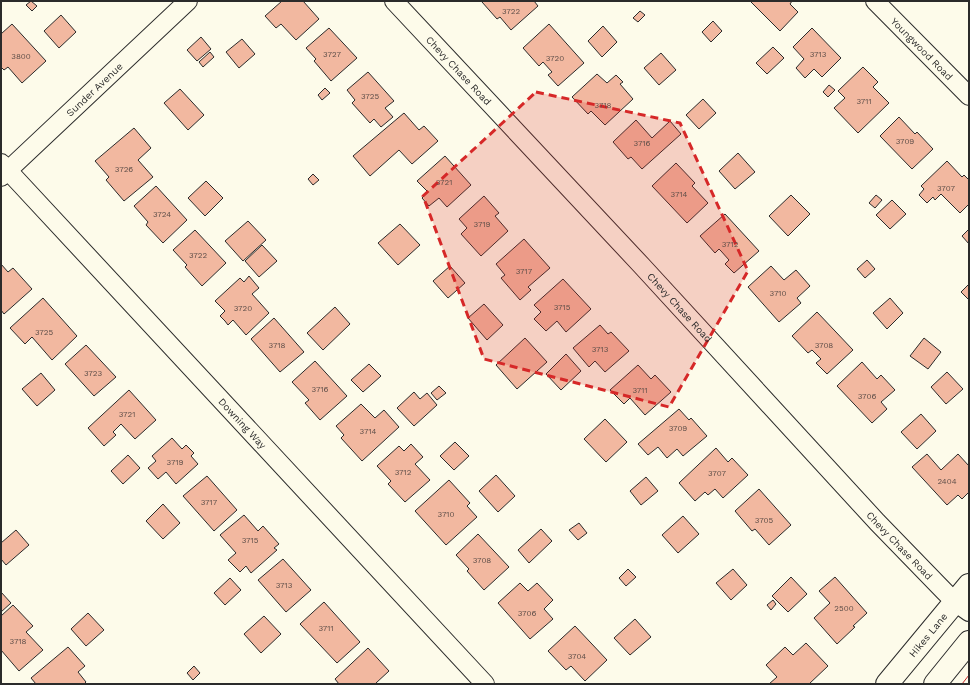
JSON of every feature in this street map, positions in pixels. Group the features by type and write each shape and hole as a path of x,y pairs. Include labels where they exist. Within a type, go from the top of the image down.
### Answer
{"main road":[{"name":"Hikes Lane","path":"887,684 964,600"},
{"path":"935,684 969,642"}],"street":[{"name":"Sunder Avenue","path":"3,170 188,1"},
{"name":"Chevy Chase Road","path":"394,1 648,272 877,522 964,600"},
{"name":"Youngwood Road","path":"874,1 969,96"},
{"name":"Downing Way","path":"3,170 485,684"}],"highlighted area":[{"path":"536,92 680,123 748,271 669,407 484,359 423,196"}],"building":[{"path":"31,1 37,6 32,11 26,5"},
{"path":"282,1 303,1 319,19 296,40 281,24 276,28 265,16"},
{"path":"534,1 538,6 511,30 500,17 497,19 482,2"},
{"path":"750,1 792,1 790,4 798,12 780,31"},
{"path":"640,11 645,15 638,22 633,18"},
{"path":"61,15 76,32 59,48 44,31"},
{"path":"713,21 722,31 711,42 702,32"},
{"path":"12,24 46,61 22,83 8,67 4,70 1,67 1,34"},
{"path":"549,24 584,63 558,86 548,75 552,72 543,62 539,66 523,48"},
{"path":"603,26 617,42 602,57 588,41"},
{"path":"329,28 357,58 331,81 314,61 316,59 306,48"},
{"path":"812,28 841,58 822,77 814,69 805,78 796,68 804,59 793,47"},
{"path":"201,37 211,49 197,61 187,50"},
{"path":"242,39 255,54 239,68 226,52"},
{"path":"773,47 784,58 767,74 756,63"},
{"path":"210,52 214,57 203,67 199,62"},
{"path":"661,53 676,70 659,85 644,68"},
{"path":"863,67 878,82 873,87 889,103 858,133 834,108 845,98 838,91"},
{"path":"368,72 394,101 385,108 393,117 381,127 374,119 370,123 352,103 355,100 347,90"},
{"path":"597,74 607,83 616,75 623,82 620,84 633,99 605,125 591,111 588,114 572,97"},
{"path":"829,85 835,90 828,97 823,92"},
{"path":"325,88 330,93 322,100 318,95"},
{"path":"180,89 204,115 188,130 164,103"},
{"path":"703,99 716,113 699,129 686,115"},
{"path":"404,113 419,130 424,126 438,141 412,164 399,150 370,176 353,156"},
{"path":"899,117 915,134 917,132 933,149 912,169 880,136"},
{"path":"636,120 652,138 670,121 681,134 642,169 631,157 628,159 613,142"},
{"path":"134,128 151,148 138,160 153,177 124,201 106,180 109,177 95,161"},
{"path":"738,153 755,172 735,189 719,171"},
{"path":"445,156 471,185 447,207 439,198 429,206 422,198 428,192 417,181"},
{"path":"947,161 962,177 964,175 969,180 969,204 960,213 941,194 935,200 933,197 927,203 919,195 924,189 921,186"},
{"path":"676,163 695,183 692,186 708,203 687,223 652,186"},
{"path":"313,174 319,180 313,185 308,179"},
{"path":"206,181 223,198 205,216 188,198"},
{"path":"156,186 187,220 163,243 146,225 148,222 134,206"},
{"path":"791,195 810,214 788,236 769,216"},
{"path":"876,195 882,200 875,208 869,203"},
{"path":"484,196 499,213 495,216 508,231 481,256 461,234 467,228 459,219"},
{"path":"892,200 906,214 890,229 876,215"},
{"path":"725,214 759,251 734,273 725,264 729,260 721,251 719,249 715,253 700,236"},
{"path":"248,221 266,240 243,261 225,241"},
{"path":"400,224 420,245 398,265 378,243"},
{"path":"969,229 969,244 962,236"},
{"path":"195,230 226,263 202,286 185,267 187,265 173,250"},
{"path":"524,239 550,268 528,287 531,290 520,300 501,278 505,275 496,264"},
{"path":"262,245 277,261 259,277 245,261"},
{"path":"867,260 875,269 865,278 857,269"},
{"path":"1,264 8,272 13,268 32,289 4,314 1,310"},
{"path":"450,266 465,283 448,298 433,281"},
{"path":"771,266 784,280 796,270 810,286 797,298 801,303 779,322 748,287"},
{"path":"249,276 259,288 252,294 269,313 246,335 233,320 228,325 220,316 225,311 215,301 240,278 244,282"},
{"path":"563,279 591,309 566,332 557,321 546,331 534,319 541,312 534,305"},
{"path":"969,284 969,298 968,299 961,292"},
{"path":"43,298 77,336 52,360 32,337 25,344 10,328"},
{"path":"890,298 903,313 887,329 873,313"},
{"path":"484,304 503,325 487,340 468,318"},
{"path":"335,307 350,324 323,350 307,333"},
{"path":"817,312 853,350 827,374 816,363 821,359 812,350 808,353 792,336"},
{"path":"274,318 304,352 280,372 251,339"},
{"path":"600,325 608,334 611,332 629,351 605,372 595,361 589,367 573,348"},
{"path":"525,338 547,362 517,389 496,365"},
{"path":"924,338 941,352 928,369 910,356"},
{"path":"86,345 116,377 94,396 65,364"},
{"path":"566,354 581,371 561,390 546,374"},
{"path":"315,361 347,396 320,420 305,403 309,400 292,382"},
{"path":"862,362 877,379 881,375 895,390 881,402 887,409 872,423 837,386"},
{"path":"369,364 381,376 363,392 351,380"},
{"path":"638,365 651,379 655,375 671,392 645,415 630,398 624,404 610,390"},
{"path":"947,372 963,389 946,404 931,387"},
{"path":"41,373 55,390 37,406 22,389"},
{"path":"439,386 446,393 437,400 431,393"},
{"path":"129,390 156,420 135,439 121,424 113,432 116,435 104,446 88,428"},
{"path":"414,392 420,399 427,393 437,405 414,426 397,408"},
{"path":"361,404 375,418 384,410 399,427 362,461 341,438 344,435 336,426"},
{"path":"679,409 689,420 691,418 707,436 683,456 677,449 667,458 658,447 648,455 638,444"},
{"path":"921,414 936,431 917,449 901,432"},
{"path":"605,419 627,442 606,462 584,439"},
{"path":"172,438 182,449 186,445 194,453 191,456 198,464 176,484 166,472 158,479 148,468 156,461 152,456"},
{"path":"455,442 469,456 454,470 440,456"},
{"path":"411,444 423,457 415,464 430,480 405,502 388,484 391,481 377,466 399,446 404,451"},
{"path":"716,448 728,462 732,458 748,475 723,498 715,489 708,495 705,492 695,501 679,483"},
{"path":"927,454 941,470 958,454 969,466 969,492 962,499 958,495 947,505 912,467"},
{"path":"128,455 140,468 123,484 111,471"},
{"path":"496,475 515,496 498,512 479,491"},
{"path":"207,476 237,510 214,531 183,496"},
{"path":"646,477 658,491 641,505 630,491"},
{"path":"449,480 470,503 467,506 477,517 446,545 415,511"},
{"path":"759,489 791,525 769,545 755,529 752,531 735,511"},
{"path":"163,504 180,523 163,539 146,521"},
{"path":"244,515 258,531 263,526 279,544 274,548 277,550 251,573 246,566 240,572 228,560 236,553 220,535"},
{"path":"683,516 699,534 678,553 662,535"},
{"path":"579,523 587,533 578,540 569,530"},
{"path":"541,529 552,541 529,563 518,550"},
{"path":"16,530 29,545 6,565 1,559 1,543"},
{"path":"478,534 509,567 484,590 467,571 469,569 456,555"},
{"path":"283,559 311,590 286,612 258,580"},
{"path":"628,569 636,577 626,586 619,578"},
{"path":"733,569 747,585 731,600 716,583"},
{"path":"791,577 807,594 788,612 772,596"},
{"path":"835,577 867,613 837,644 814,618 830,603 819,591"},
{"path":"230,578 241,590 225,605 214,593"},
{"path":"520,583 528,591 537,583 553,600 544,609 553,619 530,639 498,603"},
{"path":"1,592 11,603 1,612"},
{"path":"773,600 776,604 771,610 767,605"},
{"path":"324,602 360,642 337,663 300,624"},
{"path":"13,605 33,626 26,632 43,650 19,671 1,650 1,616"},
{"path":"88,613 104,630 86,646 71,629"},
{"path":"264,616 281,634 261,653 244,634"},
{"path":"635,619 651,637 630,655 614,638"},
{"path":"575,626 607,660 585,681 571,666 566,670 548,651"},
{"path":"806,643 828,666 809,684 769,684 777,677 766,665 785,647 793,655"},
{"path":"68,647 85,666 78,672 86,682 84,684 36,684 31,678"},
{"path":"368,648 389,671 376,683 377,684 339,684 335,679"},
{"path":"194,666 200,673 193,680 187,673"}],"power":[{"path":"962,684 969,675"}]}
